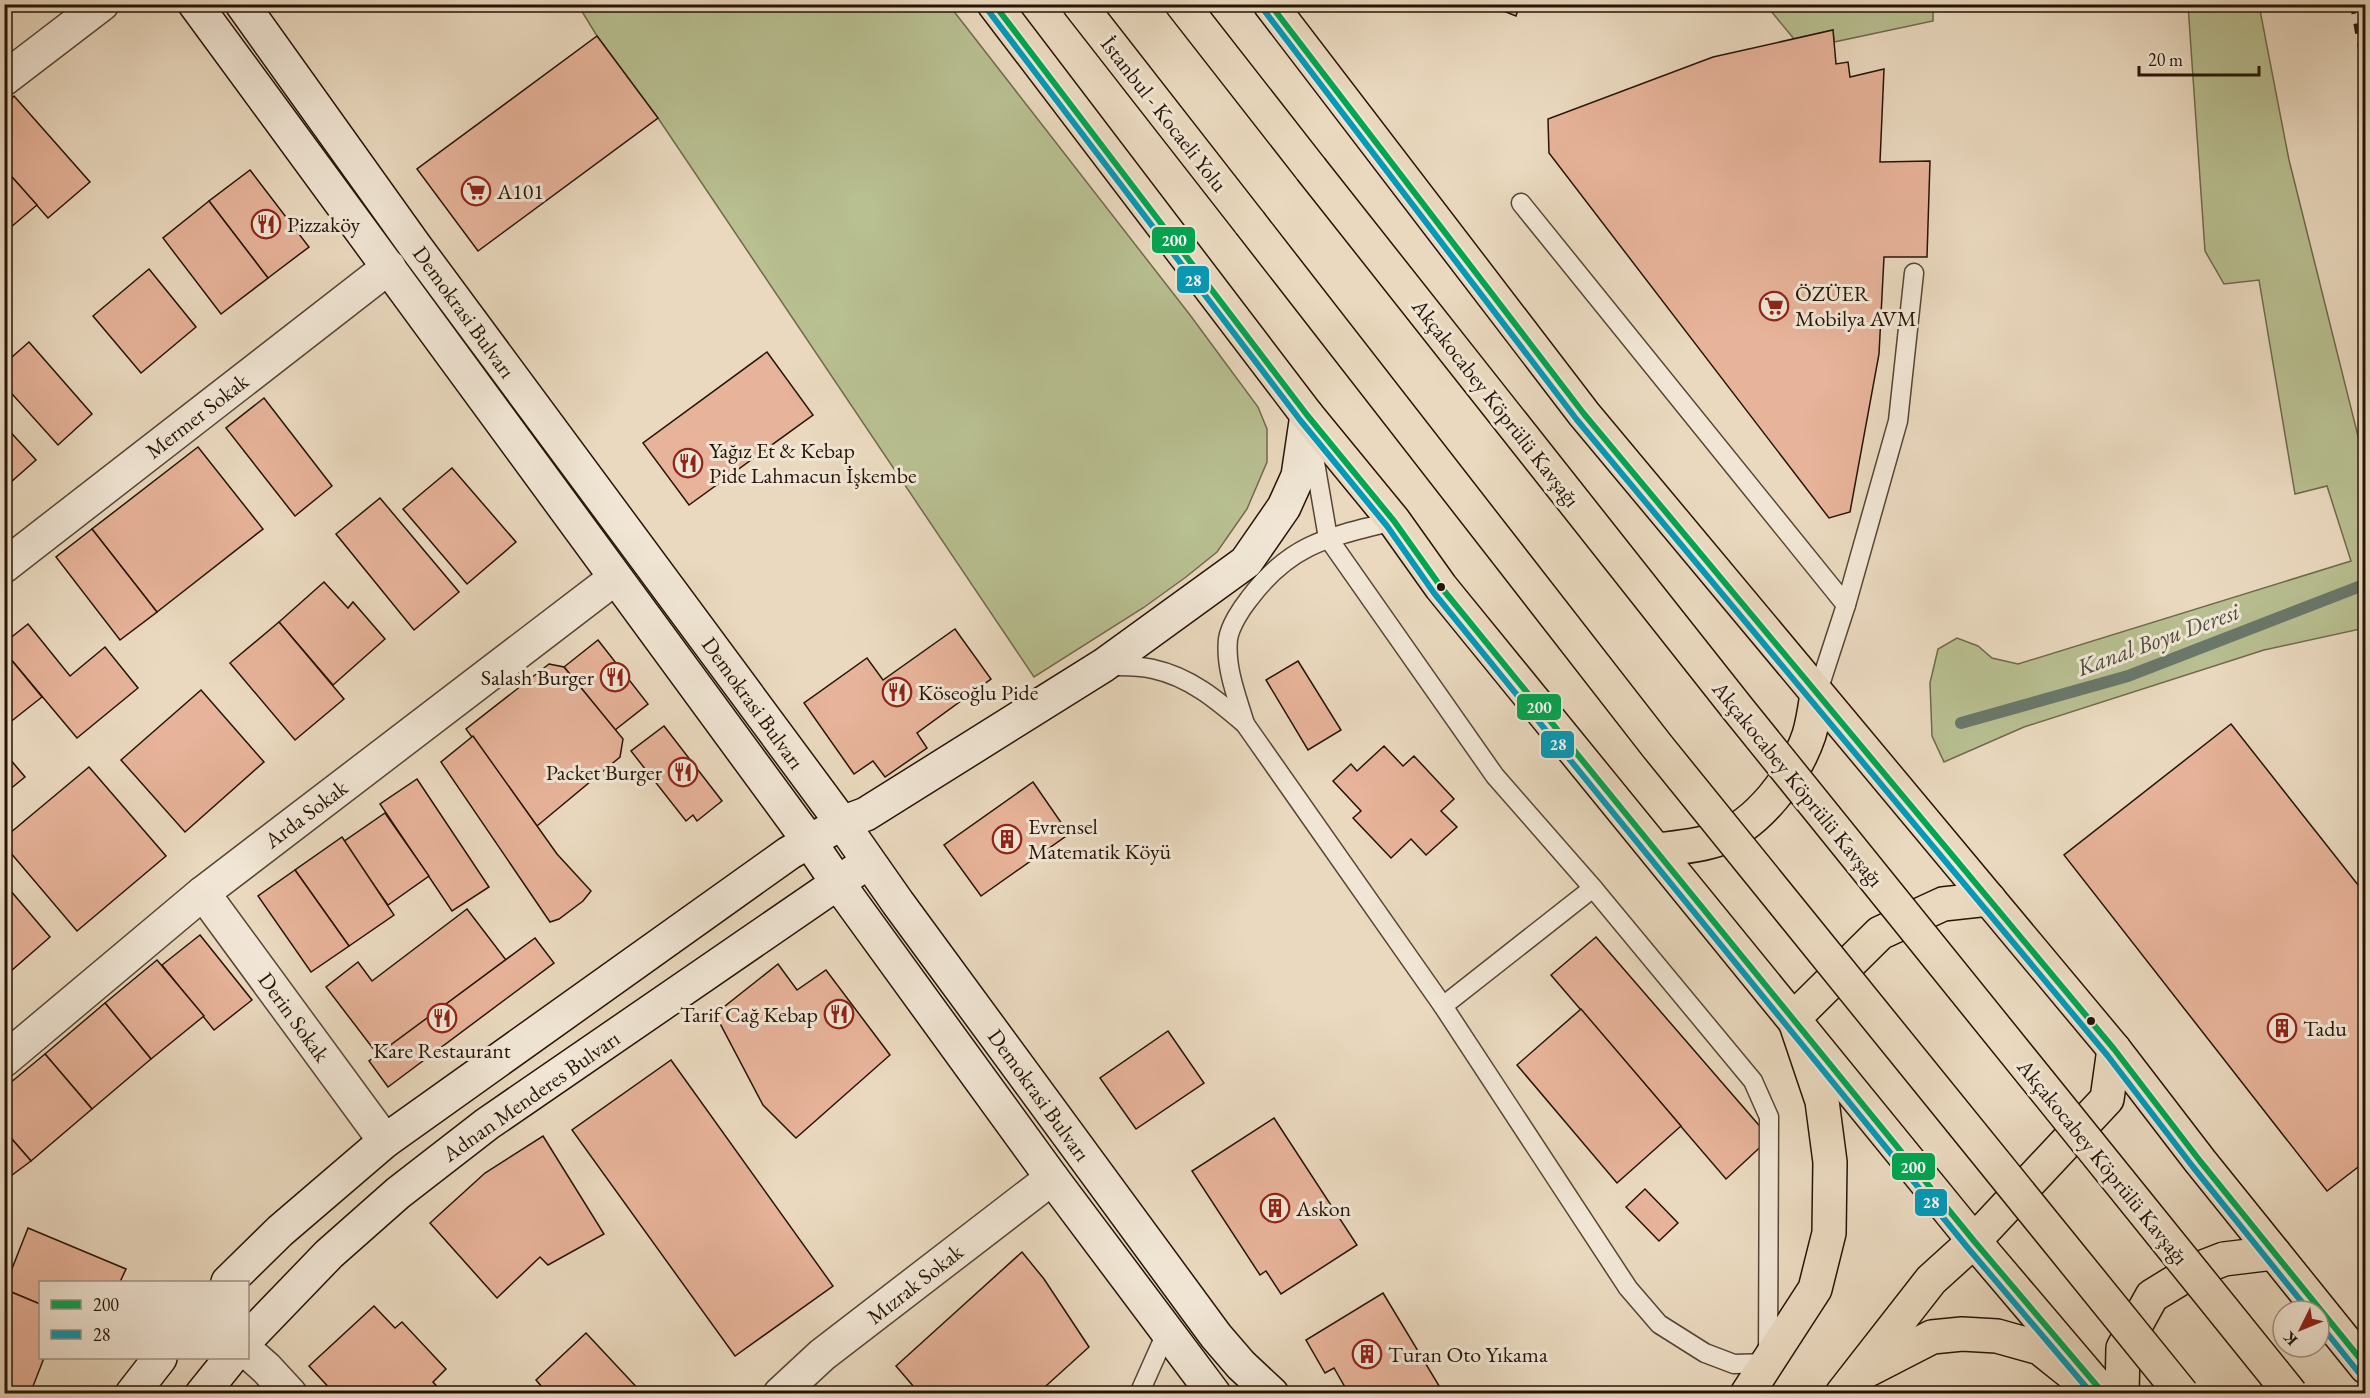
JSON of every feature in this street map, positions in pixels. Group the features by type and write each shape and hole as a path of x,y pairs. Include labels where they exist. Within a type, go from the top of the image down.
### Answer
{"highway":[{"path":"994,4 1307,415 1394,521 1448,596 1974,1241 2104,1394"},
{"name":"İstanbul - Kocaeli Yolu","path":"1079,4 1657,746 2182,1394"},
{"name":"Akçakocabey Köprülü Kavşağı","path":"1182,4 1738,710 2291,1394"},
{"path":"1270,4 1584,414 2114,1049 2311,1299"},
{"path":"1656,849 1682,847 1717,839 1750,820 1775,796 1797,762 1809,734 1818,694"},
{"path":"1794,1018 1880,933 1943,904 1989,899"},
{"path":"1747,1394 1815,1289 1829,1233 1830,1162 1822,1101 1794,1018"},
{"path":"1848,1385 1931,1280 1974,1241 2107,1099 2114,1049"},
{"path":"2122,1394 2122,1348 2152,1296 2193,1271 2224,1260 2274,1253"},
{"path":"2331,1323 2366,1367"},
{"path":"1848,1385 1932,1337 1962,1334 1997,1336 2040,1348 2096,1394"}],"main road":[{"path":"4,79 102,4"},
{"name":"Demokrasi Bulvarı","path":"195,4 809,841 1052,1178 1214,1394"},
{"name":"Demokrasi Bulvarı","path":"242,4 415,246 842,823 1216,1336 1241,1365 1272,1394"},
{"name":"Mermer Sokak","path":"4,566 389,267"},
{"path":"229,1281 280,1231 385,1141 780,860 842,823 866,814 1104,665 1246,562 1284,507 1298,476 1307,415"},
{"name":"Arda Sokak","path":"4,1060 203,892 615,578"},
{"name":"Adnan Menderes Bulvarı","path":"249,1337 329,1254 398,1193 478,1130 869,862"},
{"name":"Derin Sokak","path":"203,892 385,1141"},
{"name":"Mızrak Sokak","path":"780,1394 822,1355 1052,1178"},
{"path":"249,1353 290,1394"},
{"path":"132,1394 159,1359"},
{"path":"202,1394 230,1359"}],"lane":[{"path":"1521,203 1846,605"},
{"path":"1818,694 1898,422 1914,273"},
{"path":"1104,665 1151,668 1181,677 1214,697 1245,724 1443,1006 1628,1288 1659,1324 1705,1353 1734,1364 1768,1363 1769,1117 1753,1081 1593,888 1495,776 1328,537 1307,415"},
{"path":"1245,724 1228,665 1228,637 1243,606 1266,575 1292,555 1328,537 1394,521"},
{"path":"1443,1006 1593,888"},
{"path":"2331,1323 2366,1336"},
{"path":"1139,1394 1167,1330"}],"green space":[{"path":"578,5 949,5 1190,315 1258,407 1267,429 1267,462 1247,509 1217,552 1143,608 1034,677 658,118 597,36"},
{"path":"1766,5 1933,5 1933,21 1834,42 1833,30 1794,39"},
{"path":"2188,5 2259,5 2289,160 2365,464 2365,628 2264,650 2024,727 1944,762 1932,736 1930,683 1938,649 1957,638 1978,646 1992,658 2018,664 2351,561 2327,486 2295,494 2259,280 2224,284 2205,251"}],"building":[{"path":"1486,4 1520,4 1516,16"},
{"name":"ÖZÜER Mobilya AVM","path":"1833,30 1836,64 1848,62 1850,77 1884,69 1880,162 1930,161 1927,257 1884,257 1879,354 1850,512 1829,518 1549,153 1548,119 1713,57"},
{"path":"597,36 658,118 478,251 417,169"},
{"path":"14,96 90,182 48,218 4,168 4,105"},
{"path":"4,168 37,205 4,233"},
{"path":"250,170 309,247 268,278 209,201"},
{"path":"209,201 268,278 221,314 163,238"},
{"path":"149,269 196,327 141,373 93,316"},
{"path":"29,342 92,414 58,445 4,385 4,364"},
{"path":"767,352 813,415 689,505 643,443"},
{"path":"264,398 332,486 295,516 226,428"},
{"path":"4,425 36,460 4,488"},
{"path":"198,447 263,529 157,612 92,529"},
{"path":"452,468 516,542 467,584 403,509"},
{"path":"380,498 459,592 414,630 336,534"},
{"path":"92,529 157,612 120,640 56,557"},
{"path":"324,582 348,608 353,602 385,639 333,685 279,622"},
{"path":"279,622 344,699 295,740 230,663"},
{"path":"28,624 70,676 105,647 138,688 77,738 4,651 4,643"},
{"name":"Köseoğlu Pide","path":"955,629 991,679 917,733 927,748 885,777 873,761 854,774 804,703 867,658 883,680"},
{"path":"598,640 648,704 615,730 564,667"},
{"path":"4,651 42,697 4,727"},
{"path":"1298,661 1341,730 1308,750 1266,680"},
{"path":"549,664 564,667 623,739 620,757 537,826 466,729"},
{"path":"201,690 264,762 185,832 121,760"},
{"name":"Tadu","path":"2231,724 2366,895 2366,1161 2327,1191 2064,855"},
{"path":"664,726 722,801 697,821 693,815 686,821 631,751"},
{"path":"473,736 557,854 591,891 583,901 559,919 550,922 441,762"},
{"path":"1384,746 1403,766 1414,756 1454,799 1441,811 1457,827 1426,855 1411,839 1391,858 1353,818 1361,811 1333,781 1351,764 1357,771"},
{"path":"4,752 25,777 4,794"},
{"path":"89,767 166,856 77,931 4,845 4,838"},
{"path":"417,779 489,887 452,911 380,804"},
{"name":"Evrensel Matematik Köyü","path":"1033,782 1069,834 981,896 944,845"},
{"path":"385,813 429,876 388,905 343,842"},
{"path":"342,837 394,915 349,946 295,870"},
{"path":"295,870 349,946 311,972 258,896"},
{"path":"4,883 50,937 4,977"},
{"path":"467,909 506,960 378,1055 326,987 358,962 372,981"},
{"path":"200,935 252,1000 214,1030 162,965"},
{"path":"1596,937 1770,1138 1726,1179 1551,975"},
{"path":"535,938 554,963 388,1087 369,1061"},
{"path":"157,960 204,1016 151,1059 105,1003"},
{"path":"778,964 797,990 826,970 890,1055 796,1138 763,1105 715,1014"},
{"path":"105,1003 151,1059 92,1109 45,1054"},
{"path":"1581,1009 1681,1126 1617,1183 1517,1065"},
{"path":"1168,1031 1204,1083 1136,1129 1100,1078"},
{"path":"45,1054 92,1109 31,1161 4,1130 4,1088"},
{"path":"671,1060 833,1286 735,1356 572,1130"},
{"name":"Askon","path":"1274,1118 1357,1245 1281,1294 1266,1271 1260,1275 1192,1171"},
{"path":"4,1130 31,1161 4,1181"},
{"path":"543,1136 604,1234 548,1265 540,1257 497,1298 430,1223 485,1173"},
{"path":"1645,1189 1678,1223 1659,1241 1626,1207"},
{"path":"28,1228 126,1269 120,1281 39,1281 39,1304 4,1289"},
{"path":"1022,1252 1044,1279 1089,1347 1037,1394 920,1394 896,1366"},
{"path":"4,1289 39,1304 39,1359 44,1359 30,1394 4,1394"},
{"name":"Turan Oto Yıkama","path":"1383,1293 1444,1394 1349,1394 1334,1368 1325,1373 1306,1340"},
{"path":"374,1306 395,1328 402,1322 446,1369 433,1382 442,1392 440,1394 335,1394 309,1366"},
{"path":"586,1333 643,1394 548,1394 536,1380"}],"waterway":[{"name":"Kanal Boyu Deresi","path":"1961,723 2128,676 2366,584"}],"railway":[{"path":"2352,4 2366,80"}],"transit line":[{"name":"200","path":"994,4 1307,415 1394,521 1441,587 1974,1241 2104,1394"},
{"name":"200","path":"1270,4 1584,414 2114,1049 2200,1161 2366,1366"},
{"name":"28","path":"987,9 1300,420 1387,526 1434,593 1967,1247 2092,1394"},
{"name":"28","path":"1263,9 1577,420 2107,1055 2299,1299"},
{"name":"28","path":"2331,1338 2359,1373"}],"place":[{"name":"A101","path":"476,191"},
{"name":"Pizzaköy","path":"266,224"},
{"name":"ÖZÜER Mobilya AVM","path":"1774,306"},
{"name":"Yağız Et & Kebap Pide Lahmacun İşkembe","path":"688,463"},
{"name":"Salash Burger","path":"615,677"},
{"name":"Köseoğlu Pide","path":"897,692"},
{"name":"Packet Burger","path":"683,772"},
{"name":"Evrensel Matematik Köyü","path":"1007,839"},
{"name":"Tarif Cağ Kebap","path":"839,1014"},
{"name":"Kare Restaurant","path":"442,1018"},
{"name":"Tadu","path":"2282,1028"},
{"name":"Askon","path":"1275,1208"},
{"name":"Turan Oto Yıkama","path":"1367,1354"}]}
